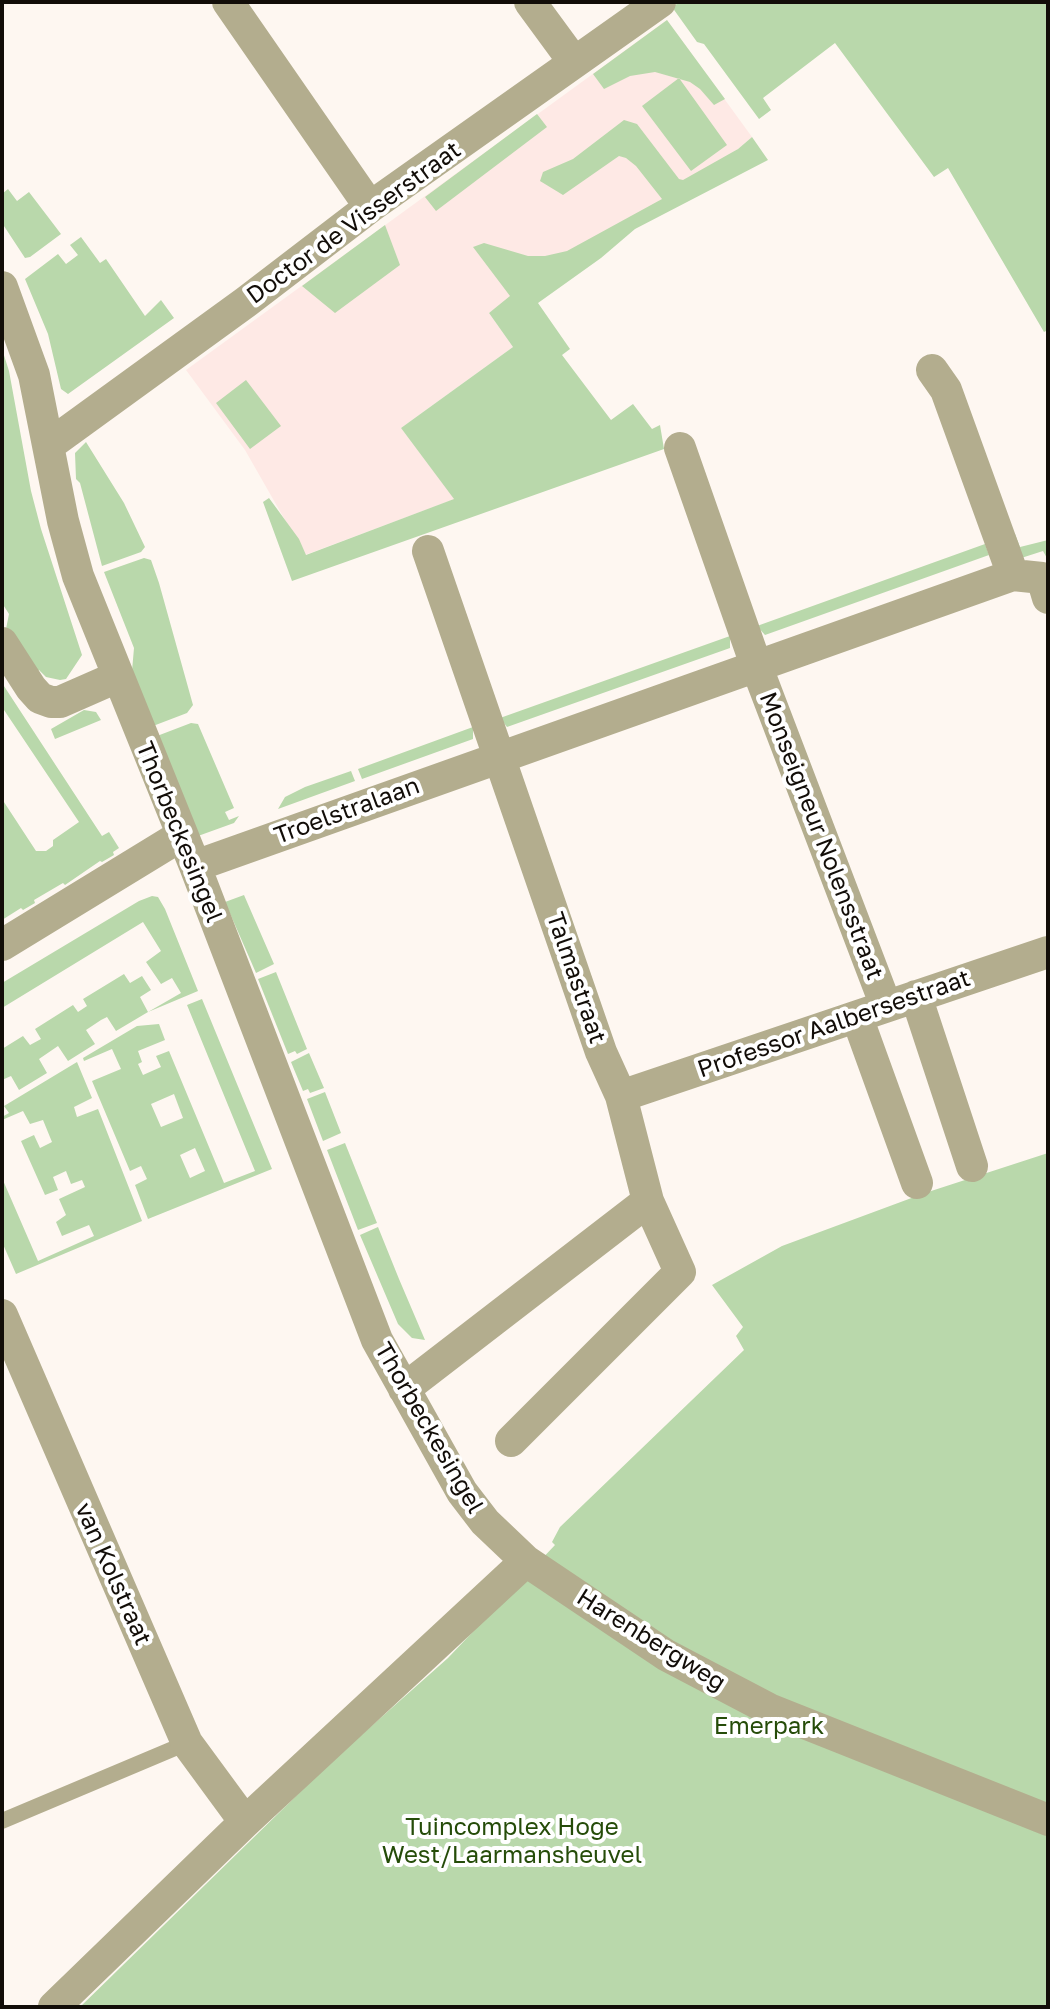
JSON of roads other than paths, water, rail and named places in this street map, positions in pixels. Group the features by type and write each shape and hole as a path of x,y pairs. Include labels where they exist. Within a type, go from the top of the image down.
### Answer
{"street":[{"path":"228,2 370,207"},
{"path":"530,2 574,62"},
{"name":"Doctor de Visserstraat","path":"49,445 246,302 370,207 660,2"},
{"name":"Thorbeckesingel","path":"2,287 34,375 63,521 78,576 195,866 375,1337 462,1492 485,1522 526,1561"},
{"path":"932,370 946,390 1013,575 1042,578 1048,598"},
{"path":"680,448 756,665"},
{"path":"428,551 499,756"},
{"name":"Troelstralaan","path":"195,866 1013,575"},
{"path":"2,643 31,688 40,698 51,702 60,702 117,677"},
{"name":"Monseigneur Nolensstraat","path":"756,665 886,1006 972,1166"},
{"name":"Talmastraat","path":"499,756 601,1052 621,1096 648,1201 680,1272 511,1441"},
{"path":"2,945 182,835"},
{"name":"Professor Aalbersestraat","path":"621,1096 1048,952"},
{"name":"Monseigneur Nolensstraat","path":"886,1006 917,1183"},
{"path":"404,1389 648,1201"},
{"name":"van Kolstraat","path":"2,1315 187,1743 245,1822"},
{"path":"54,2007 245,1822 526,1561"},
{"name":"Harenbergweg","path":"526,1561 666,1655 716,1683 769,1709 1048,1820"}],"lane":[{"path":"2,1821 187,1743"}],"park label":[{"name":"Emerpark","path":"769,1726"},
{"name":"Tuincomplex Hoge West/Laarmansheuvel","path":"512,1841"}]}
